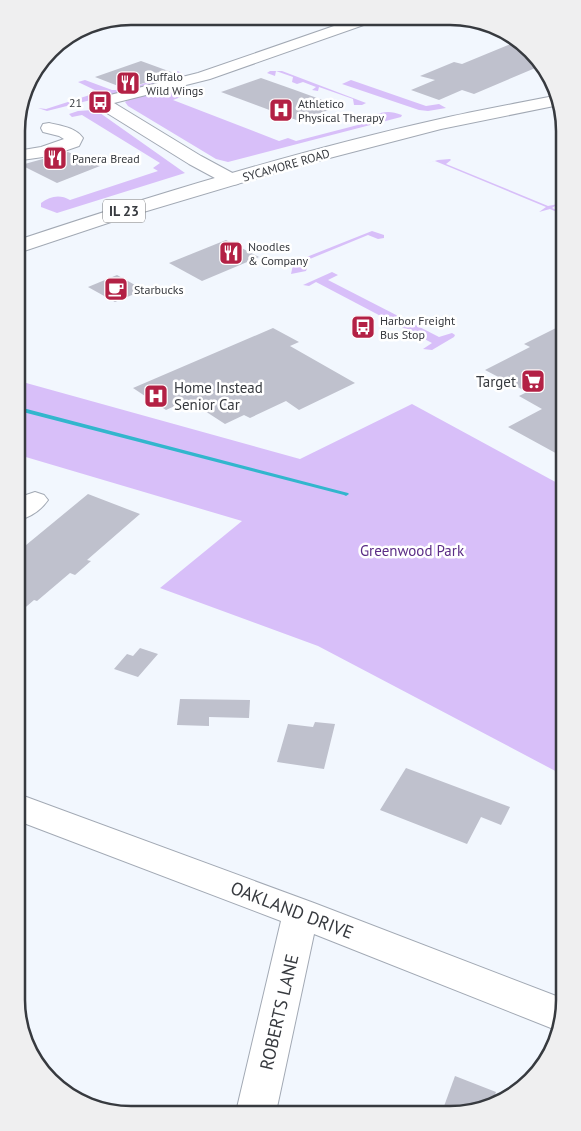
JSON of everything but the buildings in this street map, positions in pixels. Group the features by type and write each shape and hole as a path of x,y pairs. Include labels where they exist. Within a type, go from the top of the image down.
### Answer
{"main road":[{"path":"232,180 195,160 100,102 204,76 350,25"},
{"name":"SYCAMORE ROAD","path":"25,245 113,214 391,136 551,102"},
{"path":"25,155 44,152 73,142 74,138 71,134 57,121"},
{"name":"OAKLAND DRIVE","path":"25,810 301,913 555,1012"},
{"name":"ROBERTS LANE","path":"257,1106 301,913"}],"green space":[{"path":"178,71 186,76 47,111 38,108 46,109 99,92 78,82 85,80 112,90 126,90"},
{"path":"276,71 275,76 267,73"},
{"path":"276,71 282,71 366,103 354,105 353,99 319,87 318,91 312,90 316,87 303,82 297,84 292,82 293,77"},
{"path":"351,80 426,106 439,104 446,108 428,111 419,110 342,84"},
{"path":"160,91 171,92 181,97 173,100 279,141 288,138 296,141 381,119 374,115 381,113 391,112 402,115 401,117 228,162 216,159 128,106 125,102"},
{"path":"93,110 185,173 57,213 41,207 41,203 51,197 59,196 70,200 158,171 153,168 160,163 82,115 72,117 69,114"},
{"path":"450,159 446,164 548,206 556,204 552,208 556,212 550,209 539,212 546,207 435,161 425,164 438,160"},
{"path":"372,231 384,235 384,238 378,239 368,235 300,263 307,268 306,271 291,274 293,265 299,260"},
{"path":"332,272 338,275 328,280 439,337 452,333 455,335 454,337 432,350 423,349 432,343 316,282 309,286 303,285"},
{"name":"Greenwood Park","path":"25,383 300,459 412,404 556,482 556,771 318,646 160,588 242,521 25,457"}],"waterway":[{"path":"25,411 346,494"}],"place":[{"name":"Buffalo Wild Wings","path":"128,83"},
{"name":"21","path":"100,102"},
{"name":"Athletico Physical Therapy","path":"281,110"},
{"name":"Panera Bread","path":"55,158"},
{"name":"Noodles & Company","path":"231,253"},
{"name":"Starbucks","path":"116,289"},
{"name":"Harbor Freight Bus Stop","path":"363,327"},
{"name":"Target","path":"533,381"},
{"name":"Home Instead Senior Car","path":"156,396"}]}
